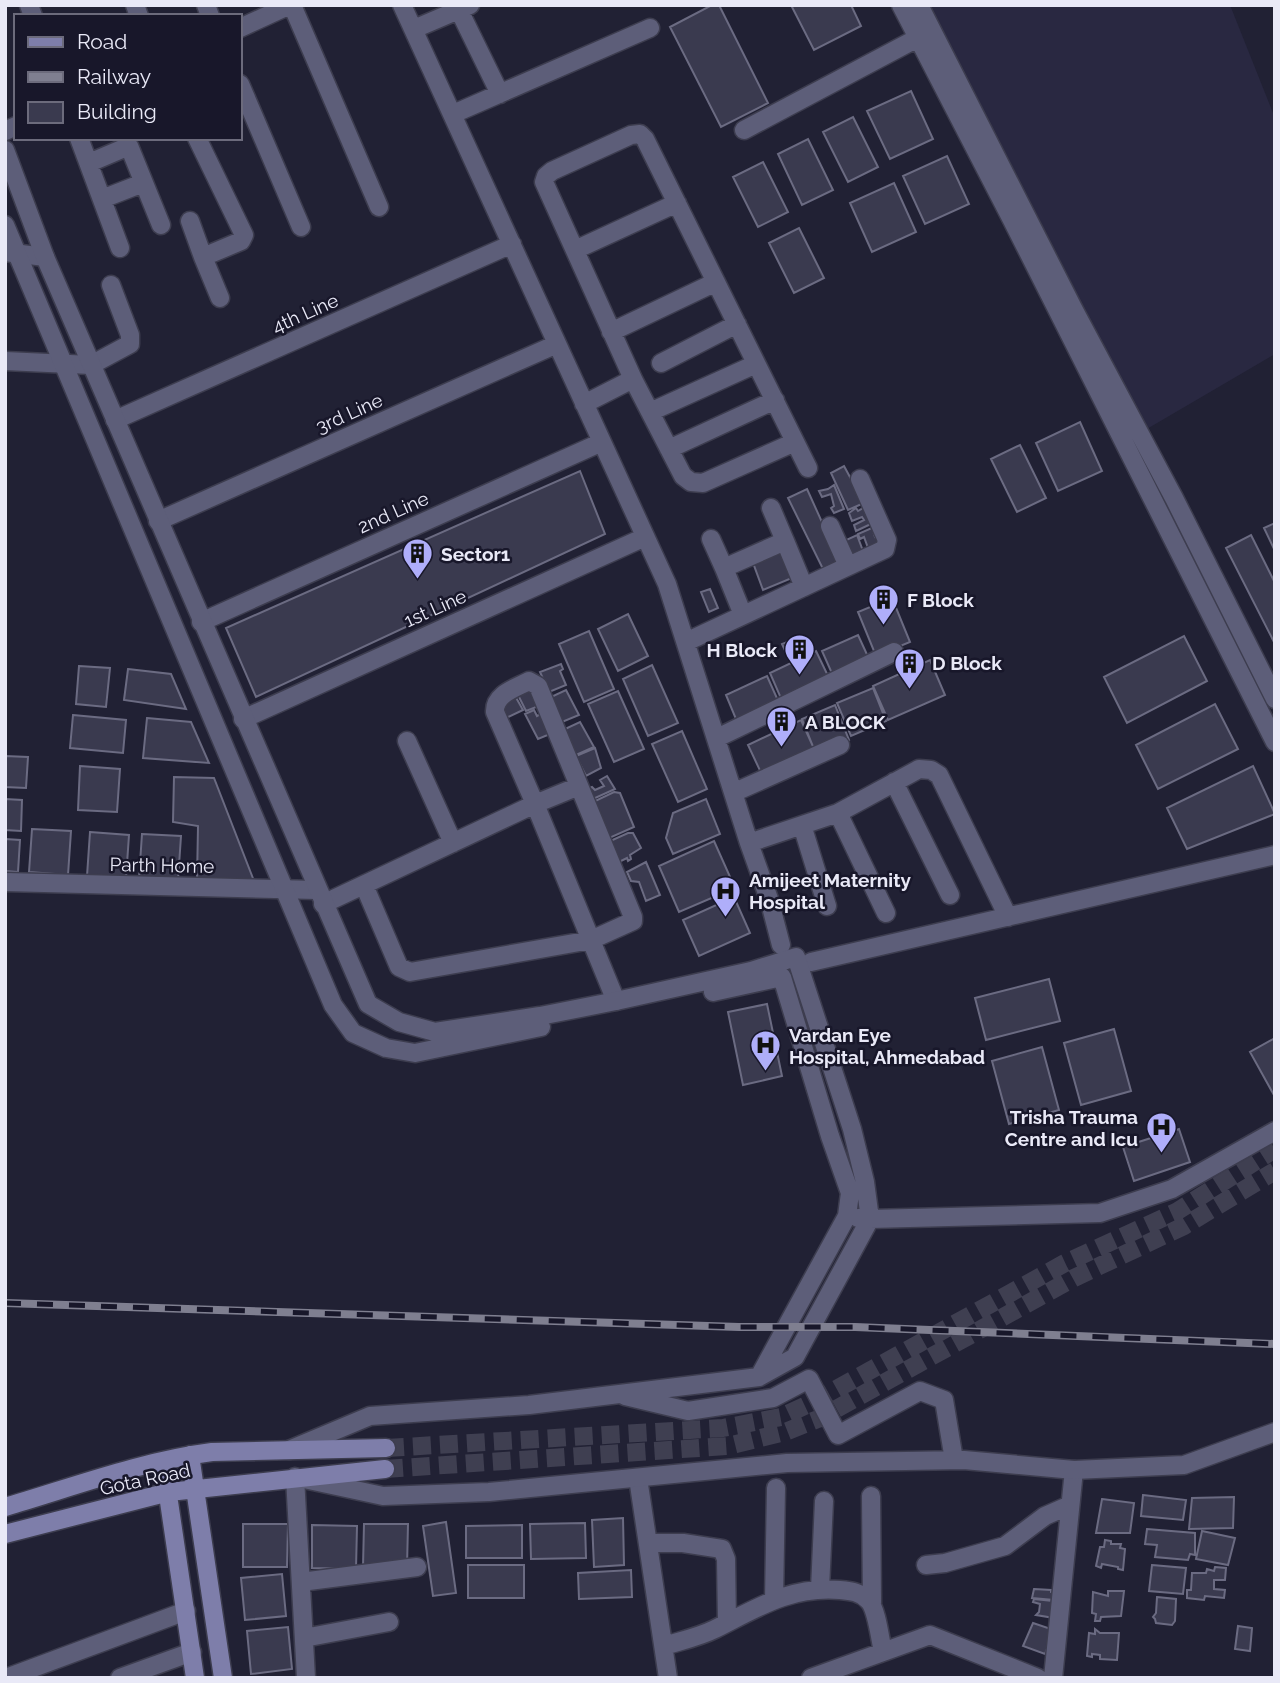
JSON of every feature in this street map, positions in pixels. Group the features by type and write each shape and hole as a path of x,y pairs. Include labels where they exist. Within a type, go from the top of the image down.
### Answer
{"main road":[{"name":"Gota Road","path":"5,1507 190,1455 212,1452 386,1448"},
{"path":"190,1455 223,1678"},
{"path":"163,1461 195,1678"},
{"name":"Gota Road","path":"5,1534 169,1492 385,1469"}],"street":[{"path":"242,26 291,5 379,207"},
{"path":"402,5 667,584 769,899 780,961 830,1136 850,1193 848,1216 759,1377"},
{"path":"901,5 925,34 991,163 1270,721 1275,742"},
{"path":"919,5 925,34"},
{"path":"414,29 464,8 500,94"},
{"path":"453,114 650,28"},
{"path":"744,130 925,34"},
{"path":"242,89 301,228"},
{"path":"796,442 703,483 691,482 683,476 611,332 544,182 546,176 631,135 640,134 645,139 796,442 808,468"},
{"path":"80,140 120,248"},
{"path":"198,140 244,235 241,241 203,257"},
{"path":"89,163 127,142 161,225"},
{"path":"5,150 45,257 368,1004 400,1022 435,1032 616,1002 751,971 780,961 803,964"},
{"path":"991,163 1174,498 1275,699"},
{"path":"102,199 143,183"},
{"path":"575,250 677,203"},
{"path":"190,221 220,298"},
{"path":"5,225 11,253 64,364 333,1005 353,1033 386,1048 415,1053 780,961 803,964 1275,855"},
{"name":"4th Line","path":"115,420 512,244"},
{"path":"11,253 45,257"},
{"path":"611,332 716,282"},
{"path":"5,361 92,365 130,344 132,341 111,285"},
{"path":"661,363 737,324"},
{"name":"3rd Line","path":"158,521 557,344"},
{"path":"650,412 756,363"},
{"path":"584,404 633,379"},
{"path":"669,449 775,400"},
{"name":"2nd Line","path":"201,622 602,442"},
{"path":"686,642 885,549 887,540 860,479"},
{"path":"771,508 804,587"},
{"path":"830,526 848,566"},
{"name":"1st Line","path":"243,719 645,537"},
{"path":"710,539 743,615"},
{"path":"723,568 785,541"},
{"path":"717,738 894,652"},
{"path":"363,885 399,967 410,972 591,940 633,921 538,686 529,681 498,698 494,705 495,712 535,804 591,940 616,1002"},
{"path":"407,741 453,843"},
{"path":"735,792 841,745"},
{"path":"749,843 838,813 919,769 931,770 939,775 1008,917"},
{"path":"894,782 950,895"},
{"path":"320,897 363,885 579,786"},
{"path":"838,813 886,913"},
{"path":"802,825 827,906"},
{"name":"Parth Home","path":"5,882 285,890 320,897"},
{"path":"289,1450 370,1416 528,1405 759,1377 795,1357 870,1219 866,1182 803,964"},
{"path":"848,1216 870,1219 1100,1213 1172,1189 1275,1130"},
{"path":"615,1394 688,1411 773,1398 809,1379 838,1435 920,1391 944,1400 954,1460"},
{"path":"306,1678 295,1477 383,1496 489,1492 787,1463 954,1460 1074,1469 1184,1465 1275,1433"},
{"path":"1053,1678 1074,1469"},
{"path":"638,1478 668,1678"},
{"path":"774,1600 776,1488"},
{"path":"870,1496 872,1604 883,1652"},
{"path":"820,1589 824,1501"},
{"path":"926,1565 944,1563 1005,1546 1045,1516 1070,1504"},
{"path":"648,1543 683,1543 722,1549 726,1559 727,1622"},
{"path":"300,1582 417,1567"},
{"path":"664,1646 712,1630 774,1600 803,1590 852,1591 864,1596 872,1604"},
{"path":"6,1678 186,1611"},
{"path":"304,1638 388,1622"},
{"path":"811,1678 930,1635 1020,1674 1038,1678"},
{"path":"120,1678 192,1651"}],"shaded area":[{"path":"924,5 1230,5 1275,118 1275,354 1140,433"}],"building":[{"path":"712,5 719,5 768,103 721,127 670,27"},
{"path":"791,5 851,5 861,26 814,50"},
{"path":"911,91 933,139 890,159 867,111"},
{"path":"853,117 878,167 848,182 823,132"},
{"path":"808,139 833,190 802,205 778,154"},
{"path":"947,156 969,204 925,224 903,176"},
{"path":"763,162 788,212 758,227 733,177"},
{"path":"894,183 916,232 872,252 850,203"},
{"path":"799,228 824,278 794,293 769,243"},
{"path":"1080,422 1102,471 1058,491 1036,443"},
{"path":"1020,445 1046,498 1017,512 991,459"},
{"path":"844,466 864,503 848,510 831,473"},
{"name":"Sector1","path":"580,471 605,534 256,697 226,628"},
{"path":"834,485 844,509 834,513 831,508 834,506 831,494 822,497 819,491"},
{"path":"807,489 840,562 823,569 788,498"},
{"path":"865,507 873,523 856,531 854,525 864,520 862,517 852,521 849,513 856,508 858,511"},
{"path":"1275,523 1275,551 1264,528"},
{"path":"874,527 877,533 874,534 875,537 879,536 882,542 868,548 864,537 860,539 858,534"},
{"path":"857,535 863,551 848,558 842,542"},
{"path":"1251,535 1275,583 1275,644 1226,548"},
{"path":"780,550 792,578 763,590 752,560"},
{"path":"710,589 718,608 709,612 701,592"},
{"name":"F Block","path":"892,598 910,642 876,656 858,612"},
{"path":"628,614 648,656 618,671 598,629"},
{"path":"589,631 614,689 584,702 559,644"},
{"path":"858,635 870,661 834,678 822,651"},
{"path":"1184,636 1207,681 1127,723 1104,677"},
{"path":"798,638 805,652 788,657 782,644"},
{"name":"H Block","path":"816,651 830,680 783,703 770,673"},
{"name":"D Block","path":"930,660 945,695 888,720 873,686"},
{"path":"561,664 563,669 560,671 566,685 549,692 540,672"},
{"path":"652,665 678,723 648,736 623,679"},
{"path":"79,666 110,668 106,707 76,704"},
{"path":"128,669 171,674 186,709 124,700"},
{"path":"767,676 780,705 738,724 726,695"},
{"path":"535,685 544,704 526,711 517,693"},
{"path":"873,688 886,721 851,736 837,703"},
{"path":"566,690 579,715 562,722 551,697"},
{"path":"618,691 644,749 614,762 588,704"},
{"path":"514,694 523,710 504,719 497,701"},
{"path":"1215,704 1238,749 1158,789 1136,745"},
{"path":"835,705 849,740 816,754 802,719"},
{"path":"534,710 537,716 546,711 555,732 538,739 525,714"},
{"path":"73,715 126,720 123,753 70,748"},
{"path":"147,718 191,722 209,763 143,758"},
{"name":"A BLOCK","path":"801,720 816,753 764,779 748,745"},
{"path":"580,722 594,747 576,755 565,729"},
{"path":"682,731 707,789 678,802 652,744"},
{"path":"595,748 601,768 586,776 576,756"},
{"path":"5,756 28,757 26,788 5,787"},
{"path":"80,766 120,769 117,812 78,810"},
{"path":"1253,766 1275,814 1187,849 1167,808"},
{"path":"607,776 615,789 593,799 587,789 592,787 595,790 604,786 600,780"},
{"path":"174,777 214,778 254,881 197,881 198,826 173,822"},
{"path":"614,792 620,793 634,827 607,839 593,802"},
{"path":"5,799 22,800 21,831 5,830"},
{"path":"706,799 720,834 673,854 666,838 673,813"},
{"path":"32,829 71,831 68,875 29,872"},
{"path":"90,832 129,835 126,878 87,876"},
{"path":"633,833 641,848 630,855 631,859 628,861 627,858 617,863 608,842"},
{"path":"142,834 181,836 178,880 139,878"},
{"path":"5,839 20,840 18,872 5,871"},
{"path":"714,841 735,888 679,912 659,866"},
{"path":"646,862 660,895 646,901 639,882 631,881 627,872"},
{"path":"734,897 750,933 699,956 683,920"},
{"path":"1049,979 1060,1021 986,1040 975,998"},
{"path":"767,1004 782,1076 743,1085 728,1012"},
{"path":"1114,1029 1131,1091 1081,1105 1064,1043"},
{"path":"1275,1038 1275,1097 1250,1052"},
{"path":"1042,1047 1059,1110 1009,1124 992,1061"},
{"path":"1179,1129 1190,1162 1134,1181 1123,1147"},
{"path":"1143,1495 1186,1500 1183,1520 1141,1516"},
{"path":"1234,1497 1233,1528 1189,1529 1192,1498"},
{"path":"1102,1499 1134,1503 1130,1533 1096,1533"},
{"path":"623,1518 624,1565 594,1567 592,1520"},
{"path":"446,1522 456,1593 433,1596 423,1526"},
{"path":"585,1523 586,1558 531,1559 530,1524"},
{"path":"243,1524 288,1524 287,1567 243,1567"},
{"path":"364,1524 408,1524 407,1567 363,1567"},
{"path":"312,1525 357,1526 356,1569 312,1568"},
{"path":"522,1525 522,1558 466,1558 466,1526"},
{"path":"1147,1529 1195,1533 1195,1555 1190,1554 1188,1560 1155,1557 1157,1545 1145,1544"},
{"path":"1202,1531 1235,1538 1228,1565 1196,1559"},
{"path":"1105,1540 1111,1541 1111,1544 1121,1544 1120,1548 1125,1549 1123,1570 1102,1564 1101,1568 1096,1566 1100,1547 1104,1547"},
{"path":"468,1565 524,1565 524,1598 468,1598"},
{"path":"1152,1565 1186,1568 1183,1594 1149,1591"},
{"path":"1215,1567 1226,1568 1225,1580 1214,1580 1214,1589 1225,1590 1224,1598 1187,1598 1187,1590 1191,1590 1192,1573 1206,1573 1207,1569 1214,1571"},
{"path":"631,1570 632,1597 579,1599 578,1573"},
{"path":"282,1574 286,1616 245,1620 241,1578"},
{"path":"1034,1589 1051,1590 1055,1593 1054,1600 1032,1598"},
{"path":"1108,1591 1124,1591 1121,1616 1101,1617 1100,1621 1095,1621 1096,1614 1092,1613 1093,1592 1108,1596"},
{"path":"1157,1597 1176,1599 1175,1621 1172,1625 1156,1623 1153,1617 1156,1613"},
{"path":"1034,1599 1053,1601 1054,1618 1036,1615 1040,1604 1033,1602"},
{"path":"1033,1623 1054,1630 1045,1654 1023,1646"},
{"path":"1238,1626 1252,1628 1250,1651 1235,1649"},
{"path":"288,1627 292,1669 251,1674 247,1631"},
{"path":"1095,1629 1100,1633 1119,1633 1117,1660 1100,1659 1100,1655 1087,1656 1089,1633 1095,1634"}],"tunnel":[{"path":"386,1448 723,1428 781,1417 1065,1263 1176,1212 1275,1149"},
{"path":"385,1469 728,1446 785,1432 818,1419 1074,1278 1184,1226 1275,1171"}],"railway":[{"path":"5,1303 739,1327 855,1327 1275,1344"}],"place":[{"name":"Sector1","path":"418,581"},
{"name":"F Block","path":"884,627"},
{"name":"H Block","path":"800,677"},
{"name":"D Block","path":"909,690"},
{"name":"A BLOCK","path":"782,749"},
{"name":"Amijeet Maternity Hospital","path":"726,918"},
{"name":"Vardan Eye Hospital, Ahmedabad","path":"766,1073"},
{"name":"Trisha Trauma Centre and Icu","path":"1161,1155"}]}
